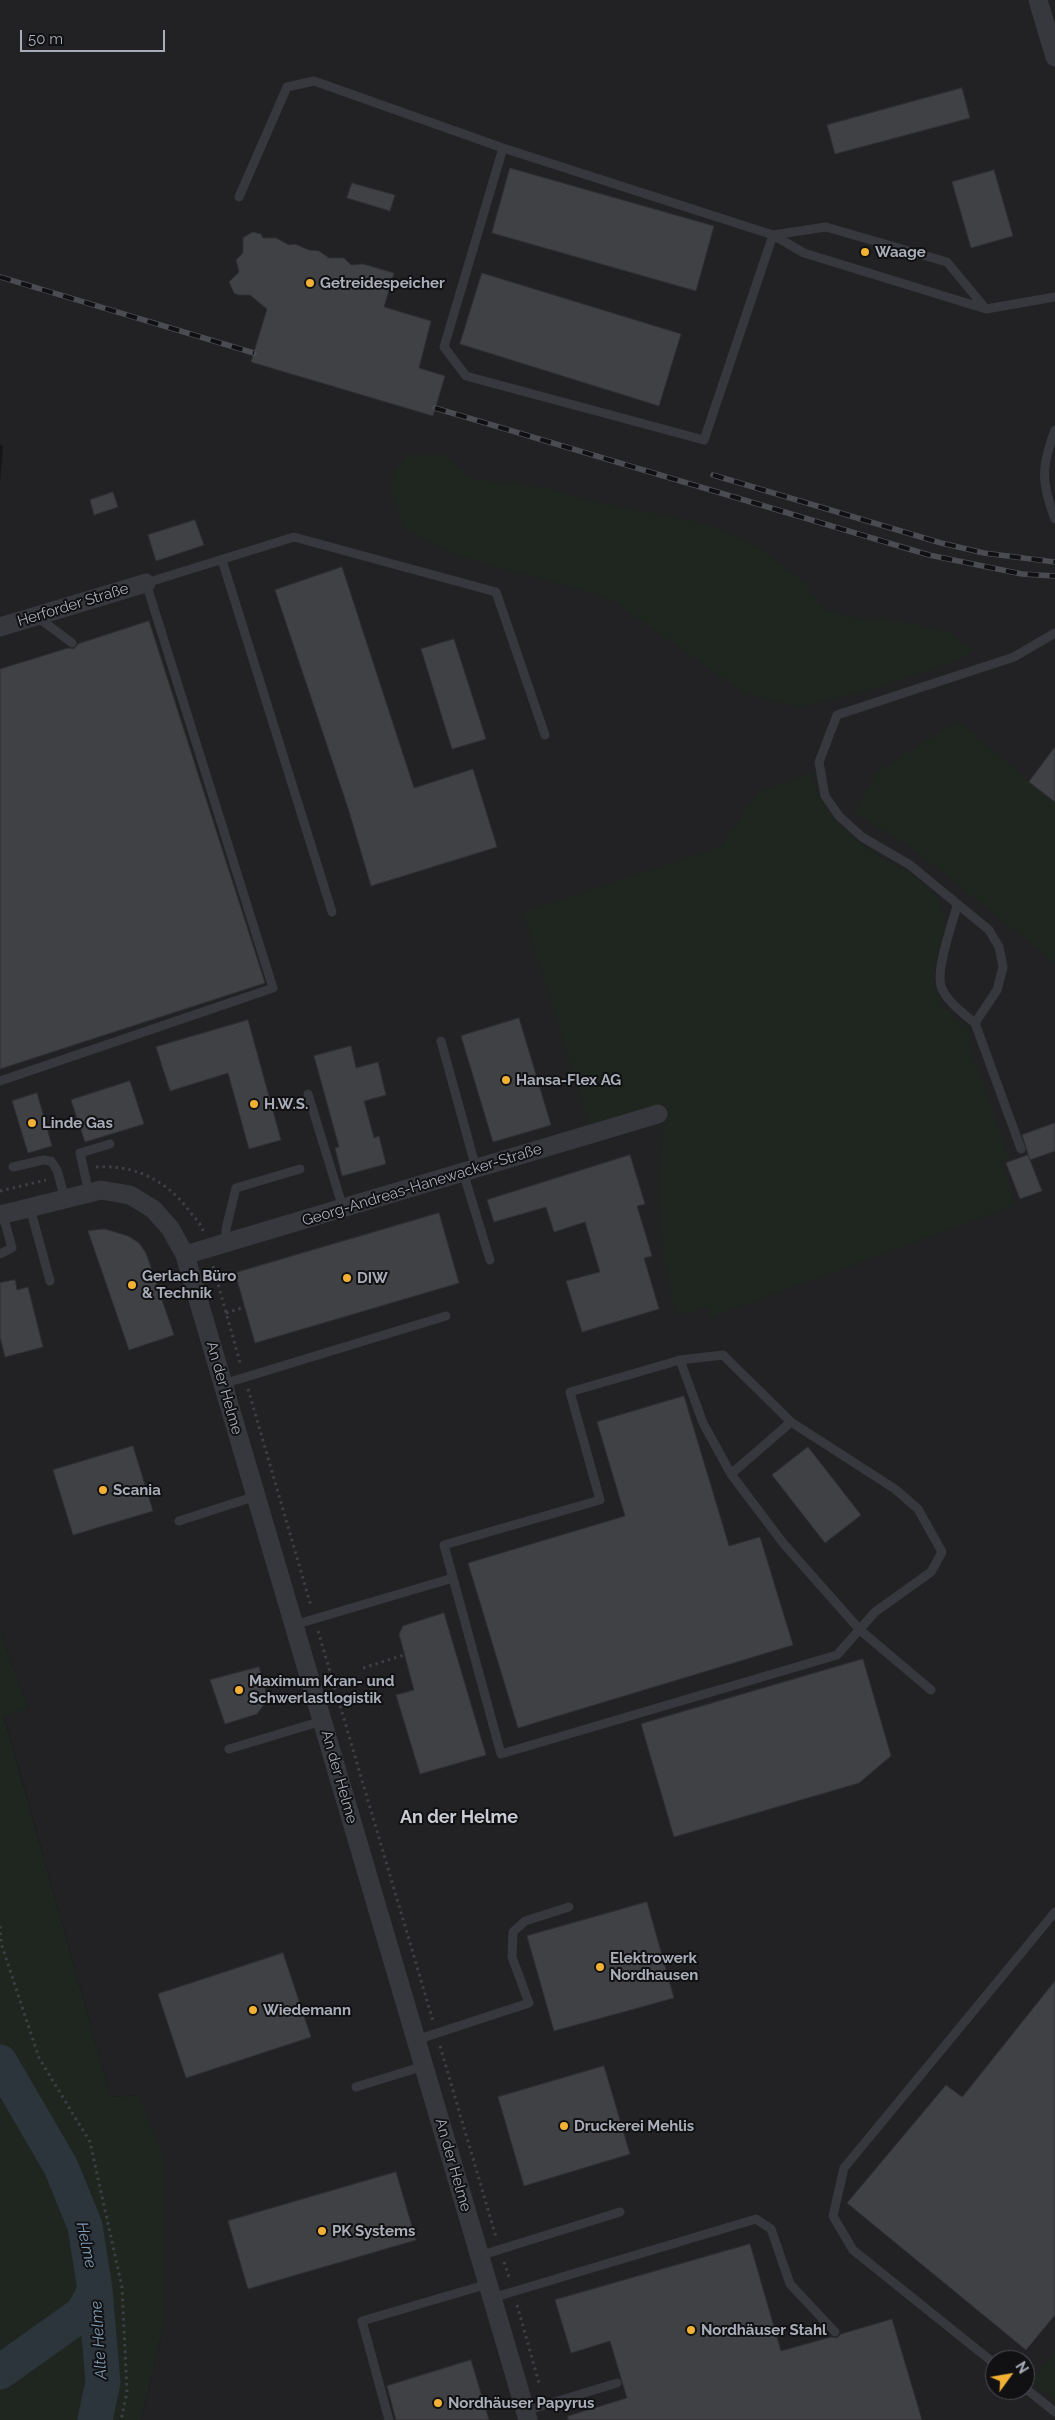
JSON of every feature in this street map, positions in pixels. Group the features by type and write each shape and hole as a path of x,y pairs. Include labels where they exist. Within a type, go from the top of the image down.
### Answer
{"street":[{"path":"1038,0 1055,56"},
{"name":"Herforder Straße","path":"0,627 146,583"},
{"name":"Georg-Andreas-Hanewacker-Straße","path":"185,1255 658,1114"},
{"name":"An der Helme","path":"2,1215 101,1190 130,1195 153,1209 170,1228 185,1255 526,2415"}],"lane":[{"path":"239,196 286,87 314,81 503,148 773,235 804,253 986,309 1055,297"},
{"path":"503,148 444,347 466,376 704,440 773,235"},
{"path":"773,235 826,227 947,262 986,309"},
{"path":"1055,430 1044,469 1045,492 1055,519"},
{"path":"0,1081 273,988 146,583 294,537 496,592 545,735"},
{"path":"222,560 332,912"},
{"path":"36,616 72,644"},
{"path":"975,1023 997,990 1003,967 999,947 989,930 957,906 910,865 862,837 839,816 825,796 819,762 837,715 1014,657 1055,633"},
{"path":"957,906 941,963 941,986 957,1009 975,1023 1021,1149"},
{"path":"441,1041 490,1260"},
{"path":"308,1094 343,1208"},
{"path":"88,1193 80,1153 110,1144"},
{"path":"13,1167 43,1160 51,1161 57,1170 65,1199"},
{"path":"226,1243 226,1229 236,1188 300,1169"},
{"path":"30,1208 50,1281"},
{"path":"0,1254 12,1248 2,1215"},
{"path":"223,1384 446,1316"},
{"path":"723,1355 791,1422 895,1489 918,1509 942,1552 931,1572 876,1612 837,1655 501,1754 444,1544 600,1500 570,1392 680,1360 723,1355"},
{"path":"680,1360 703,1423 731,1474 783,1543 860,1630 931,1690"},
{"path":"731,1474 791,1422"},
{"path":"179,1522 256,1496"},
{"path":"294,1624 453,1578"},
{"path":"229,1748 322,1721"},
{"path":"416,2040 530,2003 512,1957 513,1932 525,1921 569,1907"},
{"path":"985,2356 852,2250 833,2216 844,2168 1055,1912"},
{"path":"356,2087 424,2066"},
{"path":"479,2256 620,2212"},
{"path":"389,2420 362,2322 490,2291 756,2219 771,2229 790,2284 834,2332"},
{"path":"526,2415 617,2382"},
{"path":"1035,2396 1055,2412"}],"path":[{"path":"226,1313 245,1307"},
{"path":"363,1668 404,1655"},
{"path":"0,1926 1,1943 40,2058 90,2142 122,2288 127,2392 121,2420"}],"shaded area":[{"path":"0,0 1055,0 1055,2420 141,2420 165,2320 139,2095 111,2097 4,1716 28,1708 0,1630 0,484 3,446 0,445"},
{"path":"407,455 443,455 474,479 550,488 582,499 708,524 757,546 801,580 825,609 851,617 905,622 948,632 975,650 953,662 870,690 798,707 744,693 609,598 456,555 404,529 392,493 394,471"},
{"path":"959,720 1029,782 1055,802 1055,963 913,849 854,813 879,770"},
{"path":"811,773 820,798 844,830 865,847 921,881 941,904 946,930 935,965 934,976 936,986 943,1005 969,1028 970,1047 1010,1158 1001,1161 1016,1205 709,1318 707,1308 677,1315 665,1263 660,1210 661,1156 666,1103 589,1124 523,912 720,847 758,792"},
{"path":"0,1630 28,1708 4,1717 111,2097 139,2095 165,2159 165,2320 141,2420 0,2420"},
{"path":"1055,2351 1055,2401 1035,2384 1035,2376"}],"building":[{"path":"962,88 970,118 835,154 827,125"},
{"path":"510,168 714,226 696,291 492,233"},
{"path":"994,170 1013,236 971,248 952,182"},
{"path":"352,183 395,195 390,211 347,198"},
{"path":"253,232 261,234 263,238 276,238 289,245 295,244 309,250 319,251 329,258 344,258 351,265 363,264 394,273 384,307 431,321 419,368 445,376 433,416 251,362 267,309 250,295 234,293 229,282 239,272 236,260 243,253 243,238"},
{"path":"482,273 681,334 659,406 460,344"},
{"path":"113,492 118,507 94,515 90,500"},
{"path":"195,520 204,545 156,561 148,535"},
{"path":"342,567 414,788 473,769 497,847 371,886 348,808 275,590"},
{"path":"149,621 265,983 0,1069 0,669 68,648 74,649 78,644"},
{"path":"454,639 486,739 452,749 421,649"},
{"path":"1055,747 1055,802 1029,782"},
{"name":"Hansa-Flex AG","path":"519,1018 551,1125 493,1142 461,1036"},
{"path":"248,1020 281,1140 249,1149 228,1073 170,1091 156,1047"},
{"path":"351,1046 356,1068 378,1062 386,1095 364,1101 374,1138 379,1136 386,1164 342,1176 335,1148 339,1147 314,1056"},
{"path":"130,1081 144,1124 85,1142 71,1100"},
{"name":"Linde Gas","path":"37,1093 52,1146 28,1153 12,1101"},
{"path":"1055,1123 1055,1151 1030,1160 1022,1135"},
{"path":"630,1155 645,1204 637,1206 652,1256 644,1258 659,1309 582,1332 566,1281 600,1272 585,1222 554,1232 546,1207 494,1222 487,1200"},
{"path":"1028,1155 1042,1191 1020,1199 1006,1163"},
{"name":"DIW","path":"439,1213 459,1283 255,1343 235,1273"},
{"name":"Gerlach Büro & Technik","path":"105,1229 128,1236 139,1243 146,1253 174,1335 129,1350 88,1231"},
{"path":"15,1280 17,1290 28,1287 43,1347 5,1357 0,1337 0,1283"},
{"path":"684,1396 729,1546 760,1537 793,1645 518,1728 468,1563 625,1516 597,1422"},
{"name":"Scania","path":"133,1446 153,1511 73,1535 53,1470"},
{"path":"808,1447 861,1515 825,1543 772,1475"},
{"path":"444,1613 486,1755 420,1774 396,1695 414,1690 399,1634 403,1626"},
{"path":"863,1659 891,1756 859,1783 674,1837 641,1724"},
{"name":"Maximum Kran- und Schwerlastlogistik","path":"259,1667 268,1699 257,1714 225,1724 210,1680"},
{"name":"Elektrowerk Nordhausen","path":"647,1902 674,1998 554,2031 527,1936"},
{"path":"283,1953 311,2037 186,2078 158,1994"},
{"path":"1055,1981 1055,2315 1026,2350 847,2203 946,2085 962,2097"},
{"name":"Druckerei Mehlis","path":"604,2066 630,2154 524,2186 498,2097"},
{"name":"PK Systems","path":"396,2172 416,2240 248,2289 228,2221"},
{"name":"Nordhäuser Stahl","path":"750,2244 781,2351 831,2337 837,2338 841,2334 892,2319 922,2420 568,2420 568,2416 627,2398 610,2341 571,2353 555,2300"},
{"name":"Nordhäuser Papyrus","path":"471,2360 489,2420 396,2420 387,2386"}],"waterway":[{"name":"Helme","path":"0,2062 61,2167 85,2226 95,2290 83,2313 0,2372"},
{"name":"Alte Helme","path":"95,2290 103,2382 95,2420"}],"railway":[{"path":"0,277 254,353"},
{"path":"435,408 929,555 1022,574 1055,576"},
{"path":"713,475 941,543 984,553 1055,562"}],"place":[{"name":"Waage","path":"865,252"},
{"name":"Getreidespeicher","path":"310,283"},
{"name":"Hansa-Flex AG","path":"506,1080"},
{"name":"H.W.S.","path":"254,1104"},
{"name":"Linde Gas","path":"32,1123"},
{"name":"DIW","path":"347,1278"},
{"name":"Gerlach Büro & Technik","path":"132,1285"},
{"name":"Scania","path":"103,1490"},
{"name":"Maximum Kran- und Schwerlastlogistik","path":"239,1690"},
{"name":"Elektrowerk Nordhausen","path":"600,1967"},
{"name":"Wiedemann","path":"253,2010"},
{"name":"Druckerei Mehlis","path":"564,2126"},
{"name":"PK Systems","path":"322,2231"},
{"name":"Nordhäuser Stahl","path":"691,2330"},
{"name":"Nordhäuser Papyrus","path":"438,2403"}],"district":[{"name":"An der Helme","path":"459,1818"}]}
